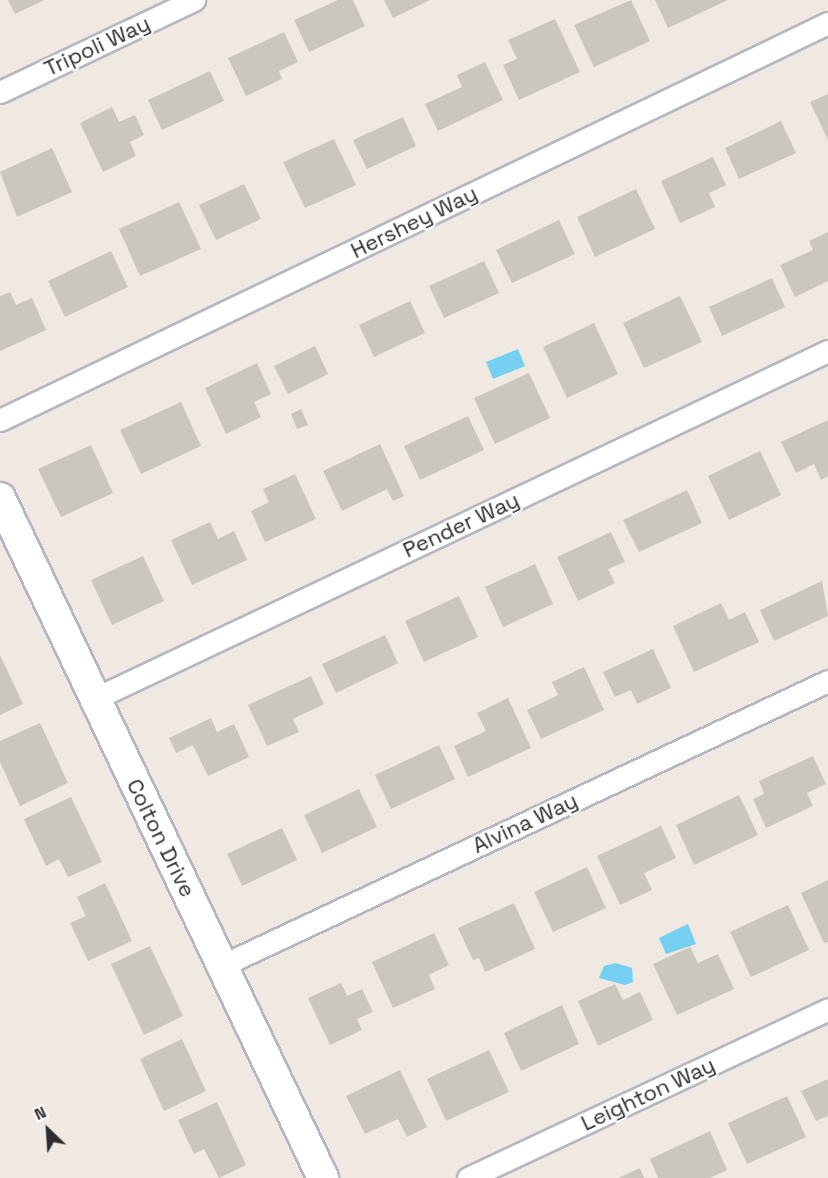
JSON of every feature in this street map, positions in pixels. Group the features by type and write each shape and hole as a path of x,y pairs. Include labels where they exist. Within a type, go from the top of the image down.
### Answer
{"street":[{"name":"Tripoli Way","path":"0,92 194,0"},
{"name":"Hershey Way","path":"0,420 828,23"},
{"name":"Pender Way","path":"94,699 828,351"},
{"name":"Colton Drive","path":"0,498 323,1178"},
{"name":"Alvina Way","path":"223,965 828,681"},
{"name":"Leighton Way","path":"468,1178 828,1010"}],"water":[{"path":"518,349 525,366 493,379 486,362"},
{"path":"688,924 696,944 666,954 659,938"},
{"path":"616,963 632,968 633,982 625,985 599,978 604,966"}],"building":[{"path":"8,0 44,0 15,14"},
{"path":"338,0 353,0 365,26 309,52 294,20"},
{"path":"384,0 430,0 393,18"},
{"path":"631,0 650,41 594,67 574,25"},
{"path":"655,0 728,0 668,28"},
{"path":"555,19 580,72 519,100 503,65 517,59 508,40"},
{"path":"284,32 298,62 279,71 282,79 246,96 228,58"},
{"path":"485,62 503,100 438,131 425,104 462,87 457,75"},
{"path":"210,71 224,101 162,130 148,100"},
{"path":"828,94 828,140 810,102"},
{"path":"112,107 119,122 135,115 144,135 130,142 136,156 103,172 80,123"},
{"path":"403,117 416,146 367,169 353,140"},
{"path":"781,121 796,153 739,179 725,148"},
{"path":"334,139 356,185 305,208 283,162"},
{"path":"52,148 72,192 17,217 0,172"},
{"path":"713,157 726,185 709,193 715,207 680,223 661,181"},
{"path":"244,184 261,219 216,240 199,205"},
{"path":"636,189 655,229 595,257 577,217"},
{"path":"179,202 201,249 140,276 119,229"},
{"path":"559,220 575,254 512,283 496,250"},
{"path":"828,232 828,281 795,297 780,265 813,250 809,241"},
{"path":"111,251 128,287 65,317 48,281"},
{"path":"484,261 499,293 444,318 429,286"},
{"path":"772,278 785,307 722,336 709,307"},
{"path":"10,292 16,305 32,298 46,330 0,351 0,296"},
{"path":"680,296 702,342 644,368 623,323"},
{"path":"410,301 425,333 374,357 359,325"},
{"path":"594,323 618,374 567,398 543,347"},
{"path":"315,346 328,374 288,394 274,366"},
{"path":"257,363 271,394 254,402 261,417 226,434 205,388"},
{"path":"529,373 550,418 495,444 474,398"},
{"path":"181,402 201,446 141,474 120,430"},
{"path":"301,409 308,425 297,429 291,414"},
{"path":"468,416 484,450 420,480 404,446"},
{"path":"828,420 828,476 821,480 814,464 796,473 781,442"},
{"path":"380,444 404,496 393,501 387,489 342,511 323,471"},
{"path":"91,445 113,493 61,517 38,469"},
{"path":"760,451 781,495 729,520 708,476"},
{"path":"295,474 316,519 265,542 251,511 269,502 263,489"},
{"path":"687,490 702,523 639,552 623,520"},
{"path":"210,522 218,539 234,531 247,560 192,585 171,540"},
{"path":"611,532 625,562 608,569 615,583 578,601 557,557"},
{"path":"143,556 164,601 112,625 91,580"},
{"path":"535,564 553,604 503,627 485,587"},
{"path":"822,581 828,616 774,641 760,610"},
{"path":"459,596 478,637 424,662 405,621"},
{"path":"721,603 729,620 745,612 759,642 694,672 673,626"},
{"path":"385,635 398,663 336,693 322,664"},
{"path":"653,649 671,688 637,704 631,690 615,697 603,672"},
{"path":"0,655 23,704 0,715"},
{"path":"584,667 604,710 541,739 527,710 558,695 552,682"},
{"path":"311,676 324,704 293,719 299,732 267,746 248,705"},
{"path":"508,698 531,748 468,777 454,746 486,731 477,713"},
{"path":"211,718 217,732 234,724 249,757 208,776 193,745 176,753 169,738"},
{"path":"40,723 68,783 20,806 0,762 0,741"},
{"path":"439,745 455,779 391,809 375,775"},
{"path":"813,756 826,784 807,793 813,806 766,828 753,799 764,794 759,781"},
{"path":"359,789 377,827 322,853 304,815"},
{"path":"739,795 758,835 694,865 676,825"},
{"path":"71,797 102,862 68,877 59,859 46,866 24,819"},
{"path":"661,826 676,858 644,873 652,890 620,905 597,856"},
{"path":"282,828 297,860 242,886 227,854"},
{"path":"587,867 606,908 553,932 534,892"},
{"path":"828,880 828,942 824,943 801,893"},
{"path":"105,883 132,941 88,961 70,923 86,916 77,897"},
{"path":"514,903 535,949 485,972 479,958 473,960 458,928"},
{"path":"788,905 809,950 751,977 730,932"},
{"path":"434,933 449,965 429,975 435,989 393,1008 372,962"},
{"path":"150,946 183,1016 144,1035 111,964"},
{"path":"690,947 698,963 718,954 734,989 677,1015 653,964"},
{"path":"341,983 347,996 362,989 373,1012 357,1019 362,1030 330,1045 308,998"},
{"path":"615,984 623,1000 640,992 653,1020 598,1046 578,1001"},
{"path":"562,1005 579,1044 521,1071 504,1033"},
{"path":"182,1039 206,1091 164,1111 140,1059"},
{"path":"489,1050 509,1092 446,1121 427,1079"},
{"path":"400,1070 427,1127 407,1137 398,1119 365,1134 346,1096"},
{"path":"828,1079 828,1116 816,1121 801,1091"},
{"path":"787,1096 806,1137 747,1164 728,1123"},
{"path":"217,1102 246,1165 219,1178 204,1149 194,1154 178,1120"},
{"path":"710,1131 727,1170 710,1178 658,1178 650,1159"},
{"path":"640,1168 644,1178 618,1178"}]}
